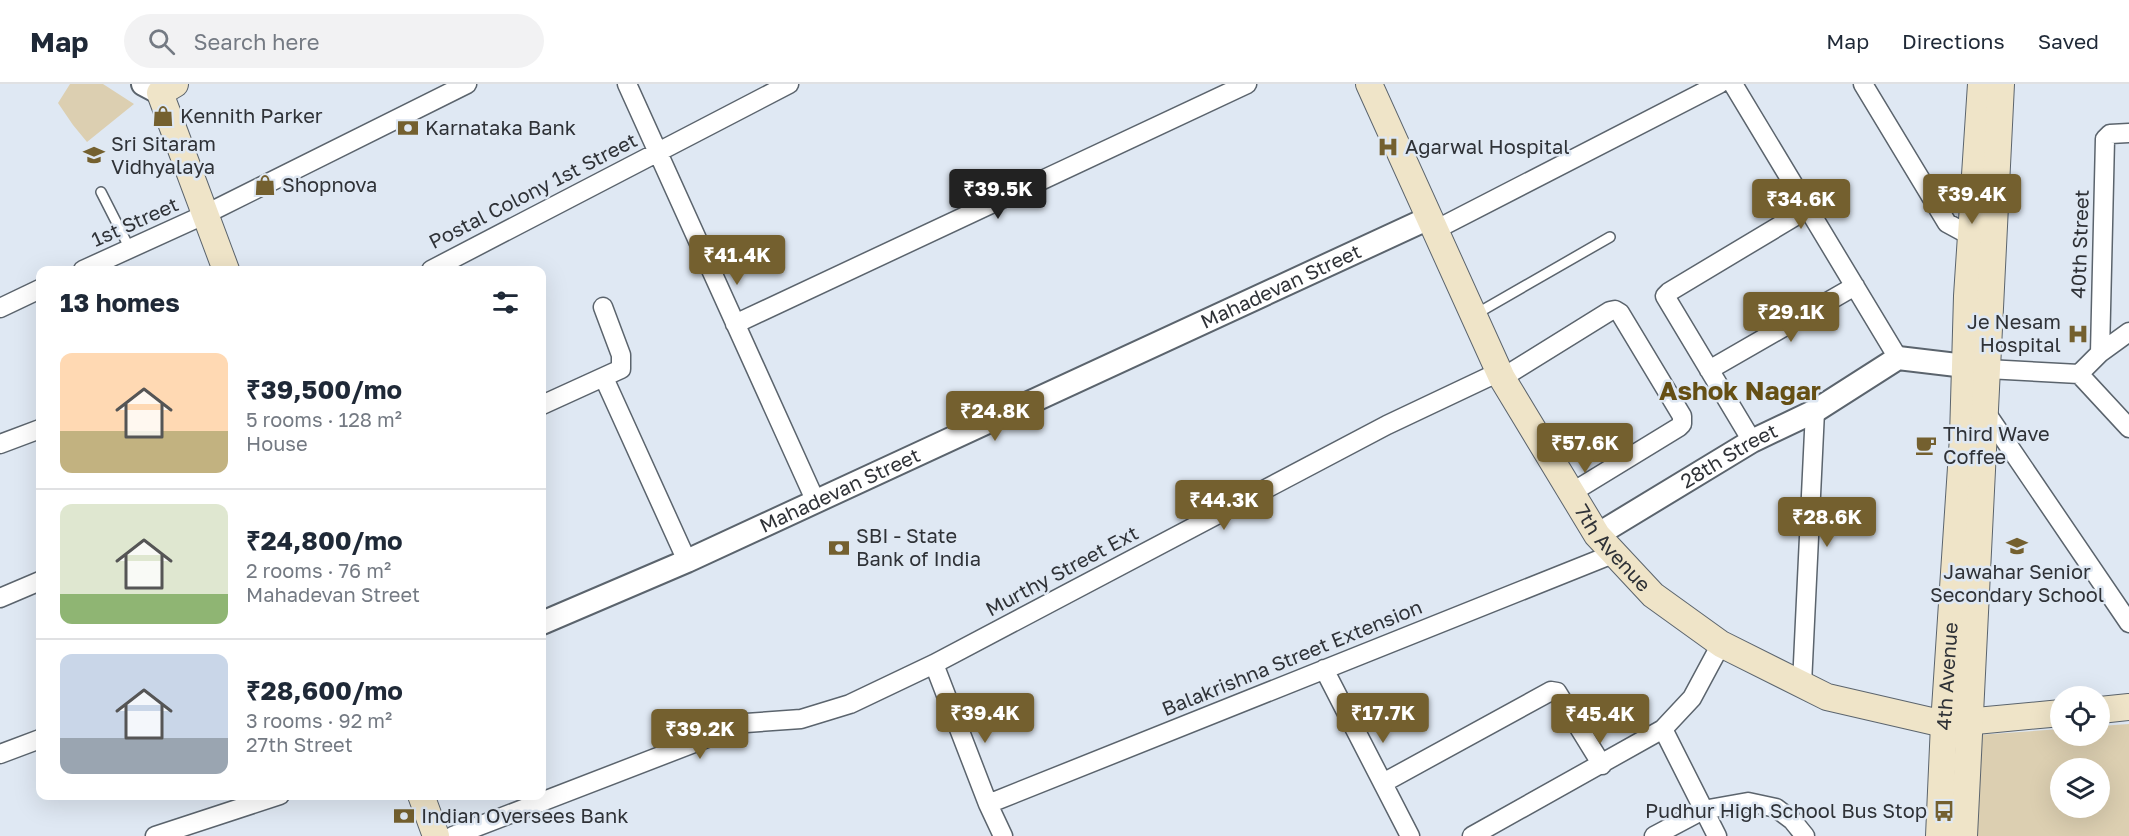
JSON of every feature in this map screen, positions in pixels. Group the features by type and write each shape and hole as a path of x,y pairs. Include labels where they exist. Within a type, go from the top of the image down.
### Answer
{"main road":[{"name":"7th Avenue","path":"1369,84 1501,375 1570,493 1605,545 1653,595 1721,644 1827,698 1956,723 2050,714"},
{"name":"4th Avenue","path":"1940,836 1956,723 1963,437 1976,367 1966,296 1981,84"},
{"path":"1964,836 1956,723 1985,411 1976,367 2001,84"},
{"path":"160,87 225,266"},
{"path":"2110,709 2129,707"},
{"path":"423,800 436,836"}],"street":[{"name":"1st Street","path":"92,266 206,214 467,84"},
{"path":"627,84 816,502"},
{"name":"Postal Colony 1st Street","path":"439,266 789,84"},
{"path":"735,324 1247,84"},
{"path":"1432,224 1719,84"},
{"path":"1733,84 1898,358 1976,367 2079,374 2129,428"},
{"path":"1863,84 1947,223 1971,236"},
{"name":"40th Street","path":"2100,353 2107,136 2114,133 2129,133"},
{"path":"1752,441 1665,296 1809,208"},
{"name":"Mahadevan Street","path":"546,621 687,561 1432,224"},
{"path":"1710,370 1855,286"},
{"path":"0,308 36,291"},
{"path":"546,403 621,369 621,355 603,308"},
{"name":"Murthy Street Ext","path":"453,836 746,723 801,719 850,704 934,664 1387,425 1501,375 1615,310 1620,313 1682,416 1682,424 1570,493"},
{"path":"2079,374 2100,353 2129,332"},
{"name":"28th Street","path":"1605,545 1752,441 1815,411 1898,358"},
{"path":"604,378 687,561"},
{"path":"1802,684 1815,411"},
{"path":"1985,411 2129,622"},
{"path":"0,444 36,430"},
{"name":"Balakrishna Street Extension","path":"988,804 1324,669 1605,545"},
{"path":"0,598 36,583"},
{"path":"1472,836 1663,729 1692,698 1721,644"},
{"path":"934,664 1000,835"},
{"path":"1324,669 1383,783 1404,834"},
{"path":"1383,783 1551,691 1557,692 1602,765"},
{"path":"1663,729 1717,836"},
{"path":"0,754 36,740"},
{"path":"155,836 265,800"},
{"path":"1654,836 1702,810 1748,802 1776,808 1792,819 1805,836"}],"lane":[{"path":"101,192 130,249"},
{"path":"1474,315 1610,237"}],"shaded area":[{"path":"70,84 103,84 134,104 87,142 58,103"},
{"path":"2129,724 2129,836 1962,836 1963,736 2050,730 2050,746 2110,746 2110,725"}],"place":[{"name":"Kennith Parker","path":"163,116"},
{"name":"Karnataka Bank","path":"408,128"},
{"name":"Agarwal Hospital","path":"1388,147"},
{"name":"Sri Sitaram Vidhyalaya","path":"94,155"},
{"name":"Shopnova","path":"265,185"},
{"name":"Je Nesam Hospital","path":"2078,334"},
{"name":"Third Wave Coffee","path":"1926,445"},
{"name":"Jawahar Senior Secondary School","path":"2017,546"},
{"name":"SBI - State Bank of India","path":"839,548"},
{"name":"Pudhur High School Bus Stop","path":"1944,811"},
{"name":"Indian Oversees Bank","path":"404,816"}],"district":[{"name":"Ashok Nagar","path":"1740,391"}]}
